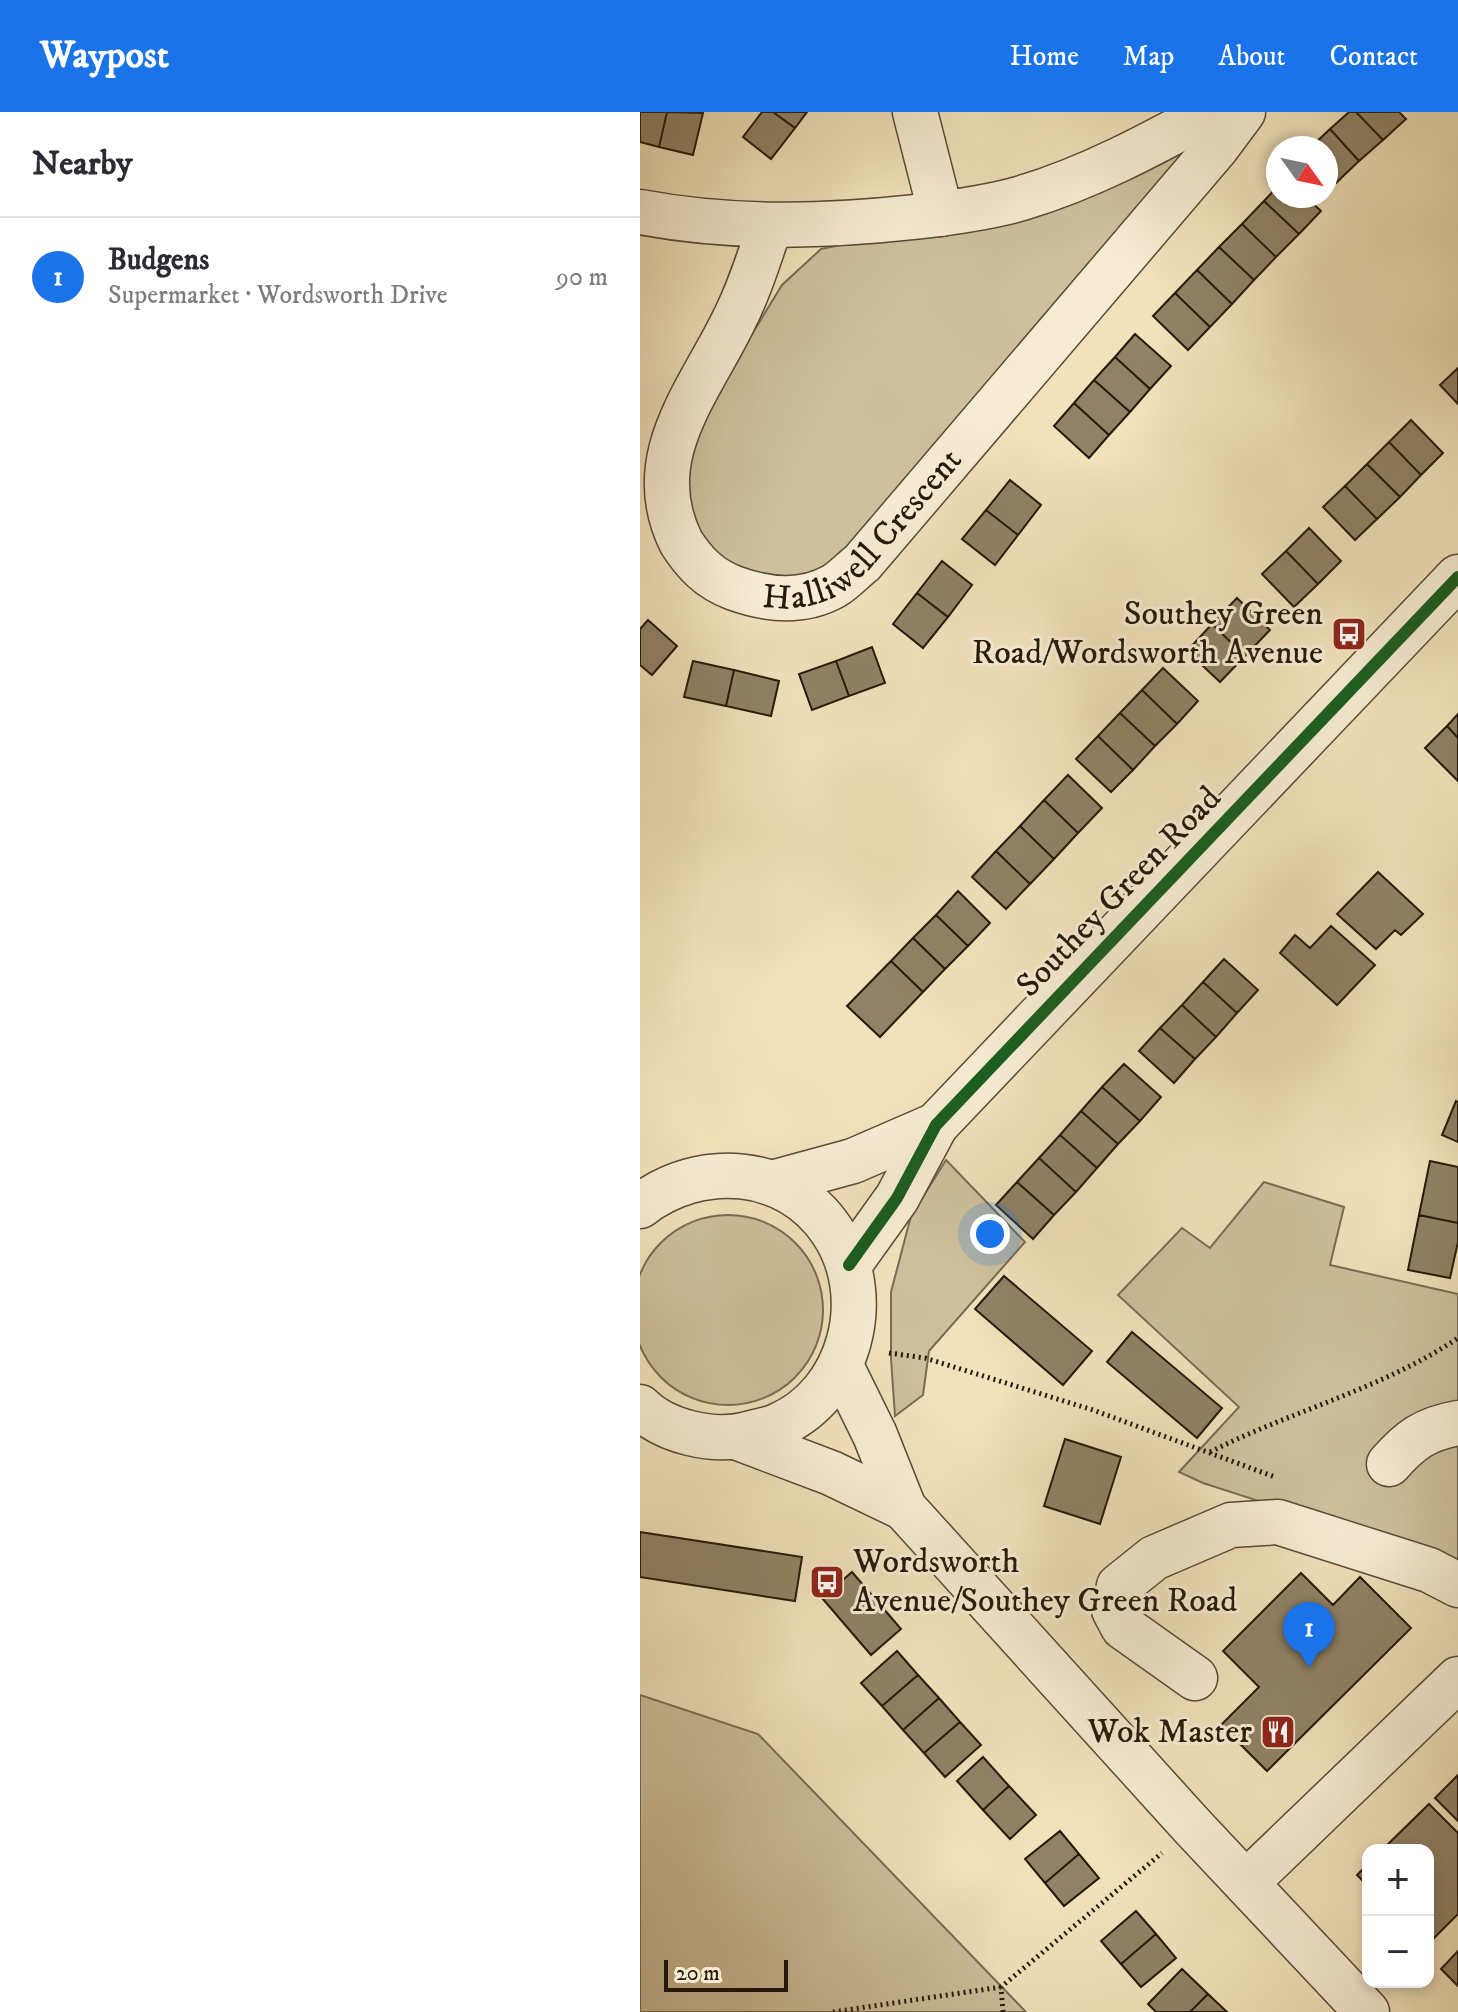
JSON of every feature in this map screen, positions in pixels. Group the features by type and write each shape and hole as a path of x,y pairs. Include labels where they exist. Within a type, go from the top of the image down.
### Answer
{"street":[{"path":"915,112 941,214"},
{"path":"640,212 689,221 770,226 849,224 941,214 1021,198 1124,159 1211,112"},
{"name":"Halliwell Crescent","path":"770,226 733,322 664,449 660,489 671,526 693,561 716,582 761,598 796,599 833,586 862,563 1217,147 1243,112"},
{"name":"Southey Green Road","path":"849,1265 897,1198 936,1125 1458,577"},
{"name":"Southey Green Road","path":"772,1183 853,1161 936,1125"},
{"path":"640,1168 694,1177 733,1174 772,1183 805,1202 832,1230 849,1265 856,1307 845,1357 815,1401 778,1426 736,1437 704,1436 672,1427 641,1410"},
{"path":"640,1206 659,1191 694,1177"},
{"path":"845,1357 904,1508 1193,1827 1367,2012"},
{"path":"1389,1464 1410,1440 1442,1426 1458,1423"},
{"path":"736,1437 831,1473 904,1508"},
{"path":"1195,1678 1123,1627 1114,1610 1119,1586 1154,1558 1231,1525 1278,1522 1429,1570 1458,1585"},
{"path":"1246,1883 1458,1679"}],"path":[{"path":"1209,1452 1244,1434 1370,1385 1458,1338"},
{"path":"845,1357 925,1358 1093,1410 1289,1482"},
{"path":"833,2012 1001,1987 1193,1827"},
{"path":"1001,1987 1003,2012"}],"shaded area":[{"path":"1178,150 1190,150 852,547 812,576 779,580 734,568 696,535 679,488 684,445 782,285 821,249 876,238"},
{"path":"946,1160 1025,1242 929,1351 923,1395 895,1416 891,1292 911,1216"},
{"path":"1264,1182 1344,1207 1330,1265 1458,1294 1458,1565 1203,1483 1179,1472 1239,1407 1118,1295 1182,1228 1210,1248"},
{"path":"728,1215 764,1222 795,1243 816,1274 823,1310 816,1346 795,1377 764,1398 728,1405 692,1398 661,1377 640,1346 633,1310 640,1274 661,1243 692,1222"},
{"path":"640,1695 758,1734 1026,2012 640,2012"}],"building":[{"path":"640,112 667,112 659,147 640,142"},
{"path":"667,112 703,113 693,155 659,147"},
{"path":"762,112 773,112 795,128 771,159 743,137"},
{"path":"773,112 807,112 795,128"},
{"path":"1349,112 1356,112 1383,140 1359,161 1330,129"},
{"path":"1356,112 1399,112 1406,119 1383,140"},
{"path":"1330,129 1336,136 1323,136"},
{"path":"1338,138 1359,161 1338,181"},
{"path":"1264,201 1266,208 1271,208 1299,234 1276,257 1242,224"},
{"path":"1271,208 1318,208 1321,211 1299,234"},
{"path":"1242,224 1276,257 1254,280 1219,247"},
{"path":"1219,247 1254,280 1232,304 1197,270"},
{"path":"1197,270 1232,304 1210,327 1175,293"},
{"path":"1175,293 1210,327 1188,350 1153,316"},
{"path":"1135,334 1171,366 1150,389 1115,357"},
{"path":"1115,357 1150,389 1130,412 1094,380"},
{"path":"1458,368 1458,404 1440,385"},
{"path":"1094,380 1130,412 1109,435 1074,403"},
{"path":"1074,403 1109,435 1089,458 1054,426"},
{"path":"1411,420 1443,453 1421,475 1389,442"},
{"path":"1389,442 1421,475 1400,497 1367,464"},
{"path":"1367,464 1400,497 1377,519 1345,486"},
{"path":"1010,480 1041,505 1018,535 986,510"},
{"path":"1345,486 1377,519 1355,540 1323,507"},
{"path":"986,510 1018,535 995,565 962,539"},
{"path":"1309,528 1341,561 1318,584 1286,551"},
{"path":"1286,551 1318,584 1294,607 1262,574"},
{"path":"942,561 972,585 948,617 917,593"},
{"path":"917,593 948,617 923,648 893,624"},
{"path":"1237,598 1270,630 1245,656 1212,624"},
{"path":"648,620 677,646 652,675 640,665 640,629"},
{"path":"1212,624 1245,656 1220,682 1187,651"},
{"path":"872,647 885,683 849,696 836,661"},
{"path":"693,661 734,670 726,706 684,697"},
{"path":"836,661 849,696 812,710 799,674"},
{"path":"1163,668 1198,701 1177,724 1142,690"},
{"path":"734,670 779,681 771,716 726,706"},
{"path":"1142,690 1177,724 1155,746 1120,713"},
{"path":"1120,713 1155,746 1133,770 1098,736"},
{"path":"1458,714 1458,738 1447,726"},
{"path":"1447,726 1458,738 1458,781 1425,748"},
{"path":"1098,736 1133,770 1111,792 1076,759"},
{"path":"1068,775 1102,808 1078,833 1044,800"},
{"path":"1044,800 1078,833 1054,859 1020,826"},
{"path":"1020,826 1054,859 1030,884 996,851"},
{"path":"996,851 1030,884 1006,909 972,877"},
{"path":"1378,872 1423,914 1401,935 1395,930 1376,949 1337,914"},
{"path":"958,891 990,923 968,946 936,915"},
{"path":"936,915 968,946 945,969 913,938"},
{"path":"1331,926 1375,965 1337,1005 1280,953 1295,935 1310,948"},
{"path":"913,938 945,969 923,992 891,961"},
{"path":"1224,959 1258,990 1237,1013 1203,982"},
{"path":"891,961 923,992 880,1037 847,1006"},
{"path":"1203,982 1237,1013 1216,1037 1182,1005"},
{"path":"1182,1005 1216,1037 1195,1059 1160,1028"},
{"path":"1160,1028 1195,1059 1174,1083 1139,1051"},
{"path":"1124,1064 1161,1097 1140,1121 1102,1087"},
{"path":"1102,1087 1140,1121 1118,1144 1081,1111"},
{"path":"1458,1102 1458,1142 1442,1135"},
{"path":"1081,1111 1118,1144 1097,1168 1060,1135"},
{"path":"1060,1135 1097,1168 1076,1192 1039,1158"},
{"path":"1039,1158 1076,1192 1054,1215 1017,1182"},
{"path":"1430,1161 1458,1167 1458,1223 1419,1215"},
{"path":"1017,1182 1054,1215 1033,1239 996,1205"},
{"path":"1419,1215 1458,1223 1458,1242 1450,1278 1408,1270"},
{"path":"1004,1276 1092,1351 1063,1385 975,1309"},
{"path":"1132,1332 1222,1408 1197,1438 1107,1362"},
{"path":"1065,1439 1121,1457 1100,1524 1044,1506"},
{"path":"640,1532 802,1557 795,1601 640,1577"},
{"path":"852,1572 901,1629 871,1655 822,1598"},
{"path":"1301,1573 1333,1605 1360,1577 1411,1628 1267,1771 1221,1725 1259,1687 1223,1651"},
{"path":"897,1651 918,1675 882,1706 861,1683"},
{"path":"918,1675 939,1698 903,1730 882,1706"},
{"path":"939,1698 960,1722 924,1753 903,1730"},
{"path":"960,1722 981,1745 945,1777 924,1753"},
{"path":"983,1757 1009,1786 983,1810 957,1781"},
{"path":"1458,1775 1458,1821 1435,1798"},
{"path":"1009,1786 1036,1815 1010,1839 983,1810"},
{"path":"1429,1804 1458,1833 1458,1914 1434,1938 1434,1844 1388,1844"},
{"path":"1060,1831 1079,1854 1045,1883 1025,1859"},
{"path":"1079,1854 1099,1878 1064,1906 1045,1883"},
{"path":"1136,1911 1156,1934 1121,1964 1101,1941"},
{"path":"1156,1934 1176,1958 1141,1987 1121,1964"},
{"path":"1458,1951 1458,1986 1441,1969"},
{"path":"1182,1969 1208,1994 1190,2012 1156,2012 1148,2004"},
{"path":"1208,1994 1227,2012 1190,2012"}],"cycle path":[{"path":"849,1265 897,1198 936,1125 1458,577"}],"place":[{"name":"Southey Green Road/Wordsworth Avenue","path":"1349,634"},
{"name":"Wordsworth Avenue/Southey Green Road","path":"827,1582"},
{"name":"Budgens","path":"1309,1668"},
{"name":"Wok Master","path":"1278,1732"}]}
